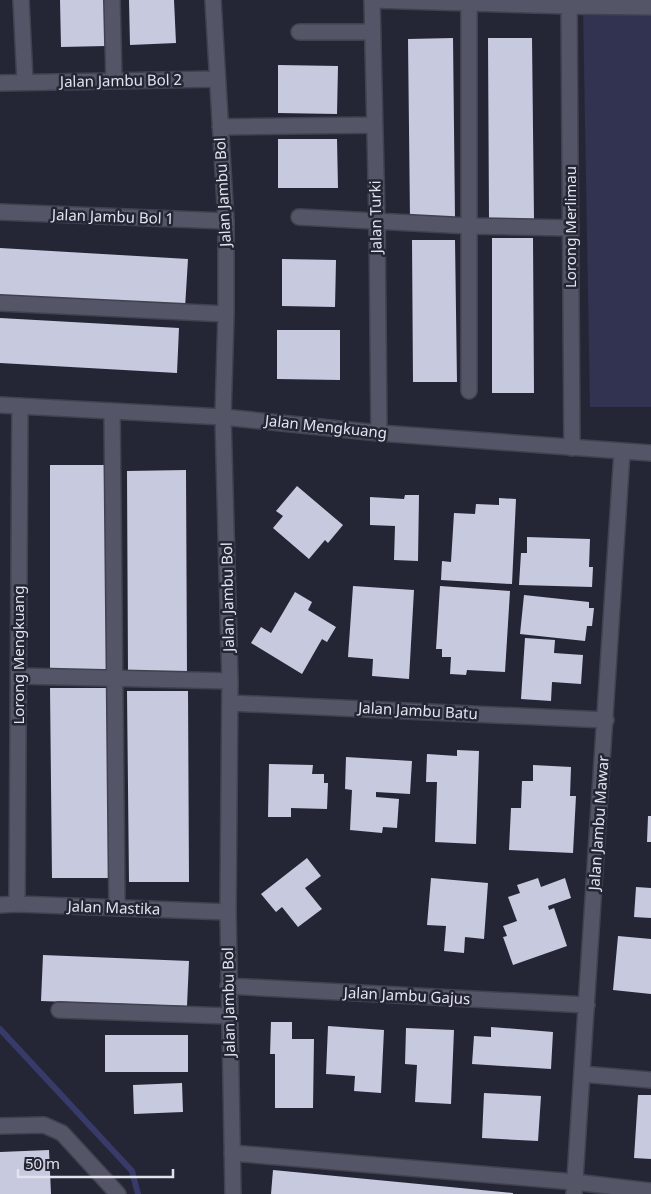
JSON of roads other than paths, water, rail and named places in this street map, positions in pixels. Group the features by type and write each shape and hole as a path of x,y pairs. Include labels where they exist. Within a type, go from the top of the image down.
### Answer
{"street":[{"path":"21,0 25,82"},
{"path":"112,0 114,81"},
{"name":"Jalan Jambu Bol","path":"214,0 226,222 223,417 230,681 228,986 234,1194"},
{"path":"372,0 651,7"},
{"name":"Jalan Turki","path":"372,0 379,433"},
{"path":"469,3 469,391"},
{"name":"Lorong Merlimau","path":"572,448 571,228 579,4"},
{"path":"299,32 372,32"},
{"name":"Jalan Jambu Bol 2","path":"0,83 217,79"},
{"path":"220,127 374,125"},
{"name":"Jalan Jambu Bol 1","path":"0,212 226,222"},
{"path":"299,217 469,226 571,228"},
{"path":"0,303 226,314"},
{"name":"Jalan Mengkuang","path":"0,405 223,417 379,433 651,453"},
{"name":"Lorong Mengkuang","path":"17,904 20,406"},
{"path":"112,411 117,908"},
{"name":"Jalan Jambu Mawar","path":"574,1188 622,452"},
{"path":"19,676 230,681"},
{"name":"Jalan Jambu Batu","path":"230,703 606,720"},
{"name":"Jalan Mastika","path":"0,905 17,904 228,912"},
{"name":"Jalan Jambu Gajus","path":"228,986 587,1005"},
{"path":"59,1010 229,1016"},
{"path":"582,1074 651,1080"},
{"path":"0,1126 44,1125 62,1134 118,1194"},
{"path":"232,1153 574,1188 651,1191"}],"waterway":[{"path":"0,1029 132,1171 138,1194"}]}
